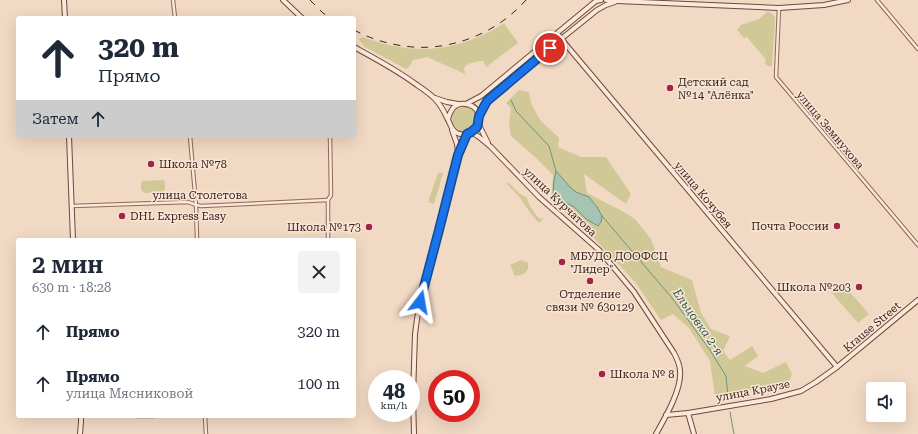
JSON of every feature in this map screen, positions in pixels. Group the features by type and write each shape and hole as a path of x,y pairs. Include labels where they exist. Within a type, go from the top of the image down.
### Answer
{"main road":[{"path":"64,0 65,16"},
{"path":"283,0 300,16"},
{"path":"466,104 481,96 596,1 601,0"},
{"path":"606,0 779,8 824,5 848,0"},
{"path":"414,434 413,396 415,334 417,319 458,155 469,133 477,127 479,116 487,101 597,10 617,1"},
{"name":"улица Кочубея","path":"557,34 837,367"},
{"path":"356,48 406,77 435,98 447,102 472,106 479,116"},
{"path":"435,98 448,119 457,144 458,155"},
{"path":"448,119 449,113 458,104"},
{"path":"478,123 490,147"},
{"path":"452,129 461,134 469,133 479,137 490,147"},
{"path":"69,138 73,238"},
{"name":"улица Курчатова","path":"490,147 539,197 599,250 634,292 674,353 680,371 680,380 677,391 656,434"},
{"name":"Krause Street","path":"837,367 918,300"},
{"name":"улица Краузе","path":"666,415 688,413 771,399 801,391 837,367"},
{"path":"688,413 694,434"},
{"path":"80,434 81,418"}],"street":[{"path":"174,0 175,16"},
{"path":"877,0 918,49"},
{"name":"улица Земнухова","path":"779,8 776,77 918,245"},
{"path":"190,138 196,205 197,238"},
{"path":"328,238 328,200 331,195 330,138"},
{"name":"улица Столетова","path":"71,206 188,202 201,206 328,200"},
{"path":"205,418 206,434"}],"shaded area":[{"path":"767,12 771,13 775,19 772,66 768,66 765,63 766,60 747,37 744,38 737,30 741,25 759,19"},
{"path":"504,23 518,43 486,67 483,61 468,65 464,68 465,74 427,57 413,60 406,69 365,47 359,39 363,37 394,46 409,48 439,48 469,41 490,32"},
{"path":"519,90 529,92 531,103 540,120 559,138 558,147 581,157 606,157 631,194 626,204 584,174 587,193 635,219 651,239 661,267 692,280 701,313 711,329 730,336 723,351 730,360 752,346 758,356 745,366 763,373 786,362 792,374 788,383 715,396 710,361 689,328 673,314 661,320 635,282 590,234 551,200 553,175 511,136 509,125 511,108 506,103"},
{"path":"464,107 469,108 475,114 475,124 469,130 464,131 459,130 453,124 452,119 453,114 459,108"},
{"path":"556,171 570,187 576,192 589,197 597,207 602,216 601,222 598,226 586,219 574,207 553,196"},
{"path":"438,173 443,173 434,204 428,202"},
{"path":"143,181 165,181 165,189 163,192 144,193 141,190 141,183"},
{"path":"508,182 519,193 527,198 532,209 540,219 544,218 539,223 521,199 507,184"},
{"path":"521,260 528,263 528,269 524,274 515,276 510,265"},
{"path":"842,283 869,314 858,323 831,292"}],"waterway":[{"name":"Ельцовка 2-я","path":"511,100 516,111 549,146 556,171"},
{"name":"Ельцовка 2-я","path":"602,216 672,298 710,350 726,376 728,396"},
{"name":"Ельцовка 2-я","path":"730,412 734,434"}],"railway":[{"path":"310,0 328,16"},
{"path":"356,31 366,36 391,44 418,47 448,45 477,36 491,29 518,9 526,0"}],"place":[{"name":"Детский сад №14 \"Алёнка\"","path":"670,88"},
{"name":"Школа №78","path":"151,164"},
{"name":"DHL Express Easy","path":"122,216"},
{"name":"Почта России","path":"837,226"},
{"name":"Школа №173","path":"369,227"},
{"name":"МБУДО ДООФСЦ \"Лидер\"","path":"562,262"},
{"name":"Отделение связи № 630129","path":"590,281"},
{"name":"Школа №203","path":"859,287"},
{"name":"Школа № 8","path":"602,374"}],"route":[{"path":"420,302 458,155 467,134 477,127 479,116 487,101 550,48"}]}
